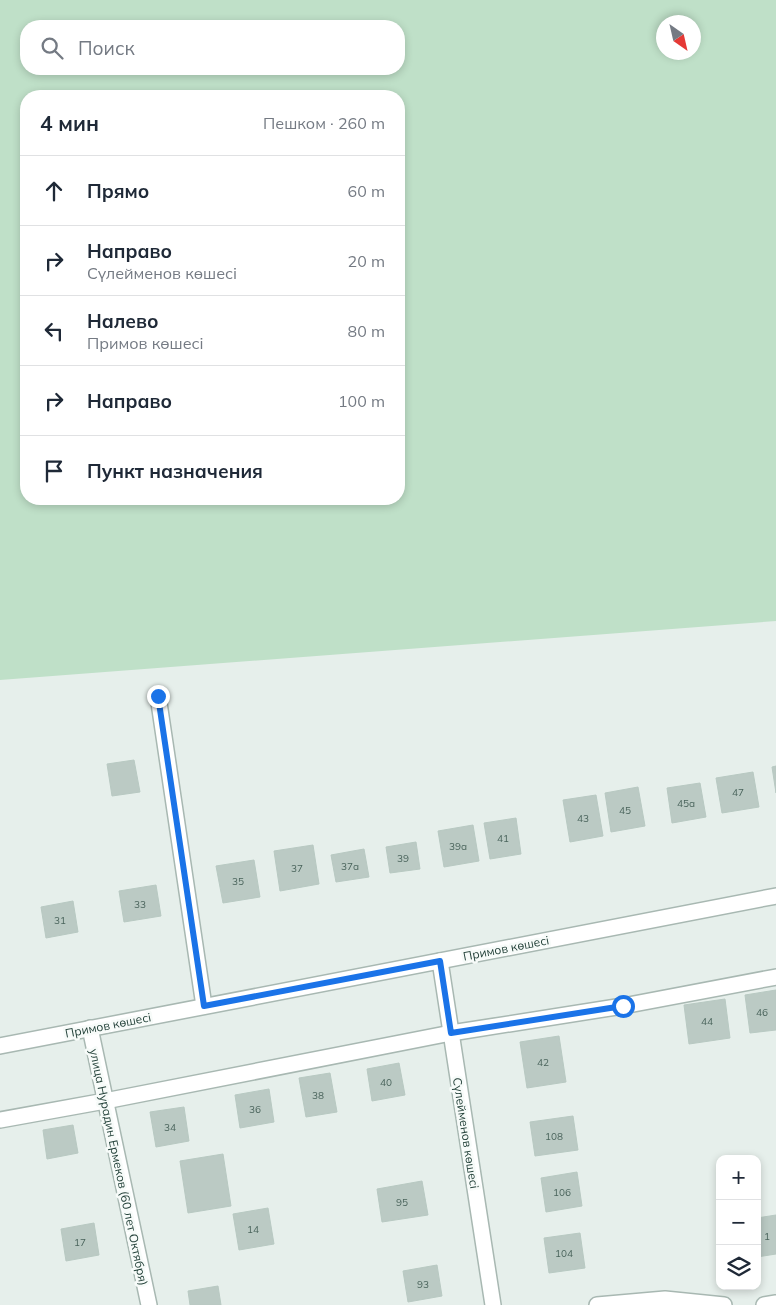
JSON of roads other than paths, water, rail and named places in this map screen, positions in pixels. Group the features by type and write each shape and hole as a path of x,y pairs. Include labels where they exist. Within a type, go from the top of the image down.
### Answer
{"street":[{"path":"158,696 204,1006"},
{"name":"Примов көшесі","path":"0,1046 776,896"},
{"name":"Сүлейменов көшесі","path":"440,961 493,1305"},
{"path":"0,1120 451,1033 623,1006 776,977"},
{"name":"улица Нурадин Ермеков (60 лет Октября)","path":"90,1028 149,1305"},
{"path":"597,1305 665,1299 724,1305"},
{"path":"764,1305 776,1303"}]}
